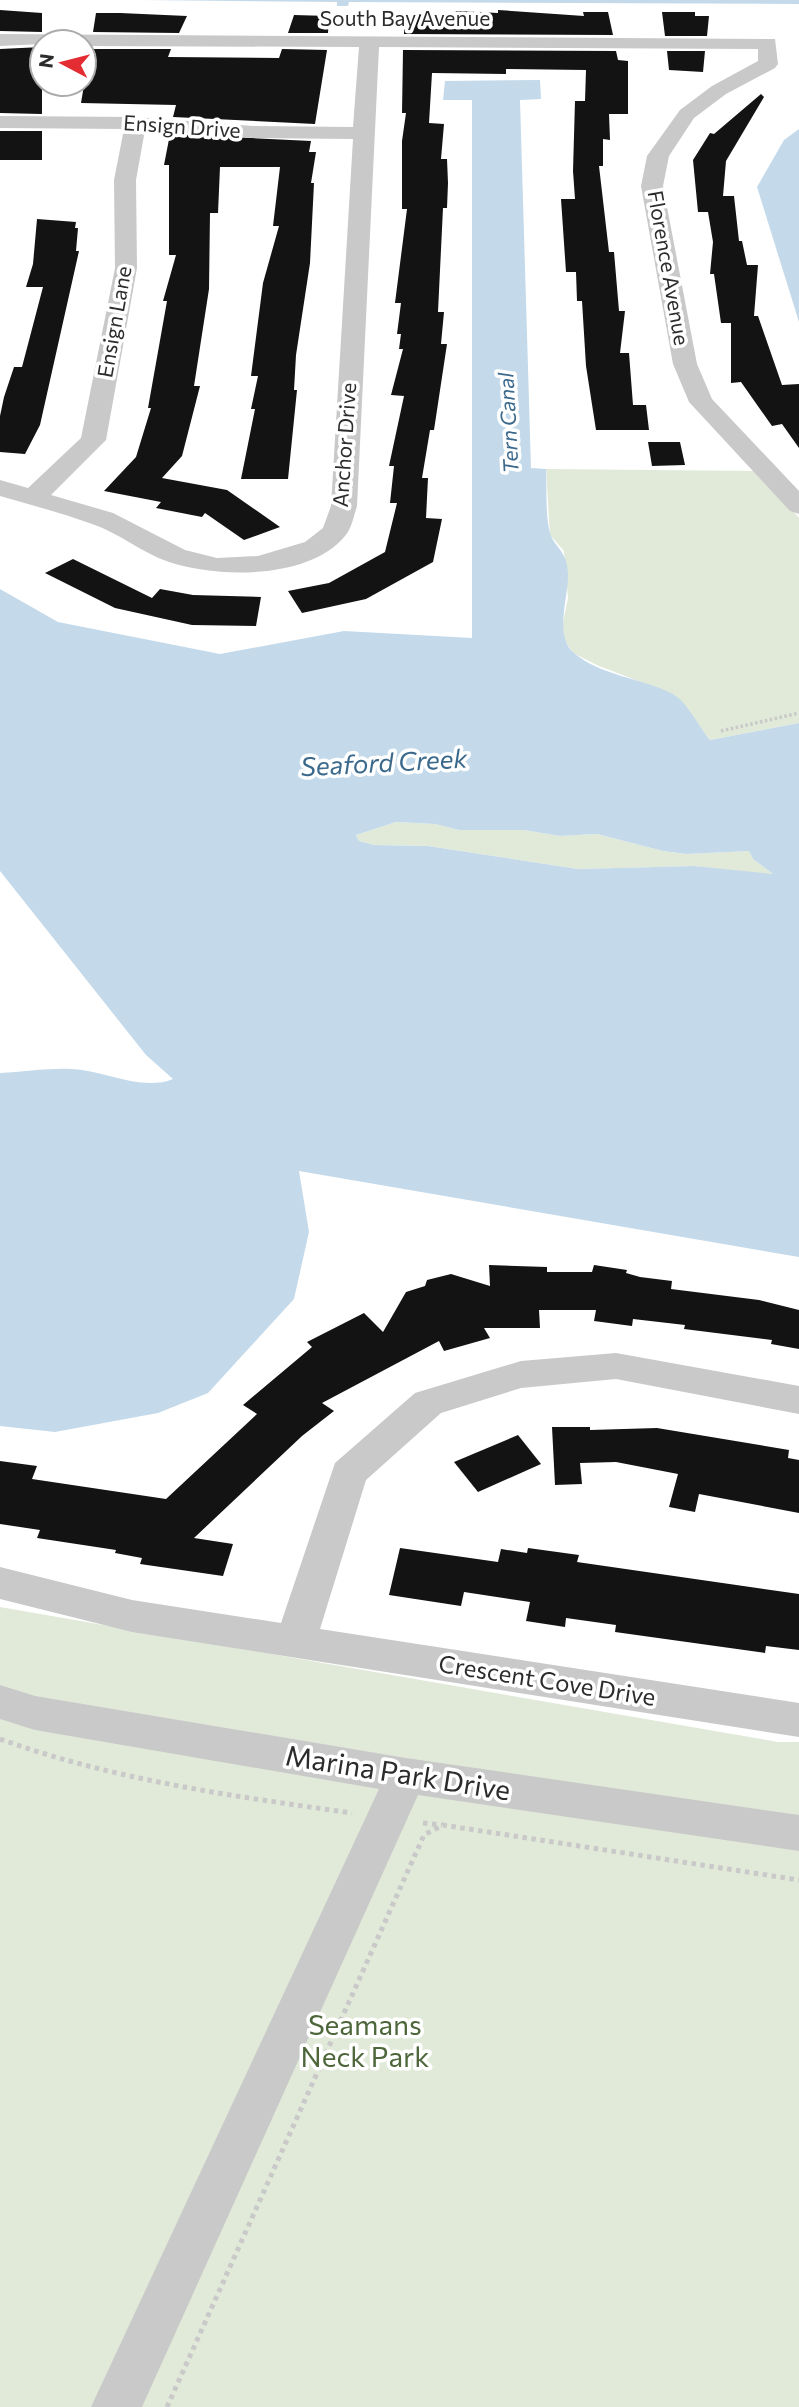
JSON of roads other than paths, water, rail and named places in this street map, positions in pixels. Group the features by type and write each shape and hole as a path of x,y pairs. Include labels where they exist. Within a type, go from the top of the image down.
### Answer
{"street":[{"name":"South Bay Avenue","path":"0,40 768,43"},
{"name":"Anchor Drive","path":"0,488 104,519 176,556 216,566 258,564 284,559 314,548 335,532 344,506 369,41"},
{"name":"Florence Avenue","path":"768,43 768,64 719,90 687,114 669,135 658,156 652,186 685,364 701,402 799,506"},
{"name":"Ensign Drive","path":"0,122 136,123 253,132 363,133"},
{"name":"Ensign Lane","path":"34,497 93,440 126,268 124,180 136,123"},
{"path":"296,1641 349,1473 428,1403 522,1375 616,1366 799,1400"},
{"name":"Crescent Cove Drive","path":"0,1583 132,1616 799,1720"},
{"name":"Marina Park Drive","path":"0,1702 34,1713 406,1776 799,1833"},
{"path":"116,2407 406,1776"}],"water":[{"path":"142,0 799,0 799,4 349,2 348,6 337,6 337,2"},
{"path":"540,80 541,99 520,100 531,468 546,469 548,526 566,561 568,576 563,627 568,646 596,667 673,694 688,709 710,740 799,723 799,1257 299,1171 309,1232 294,1299 208,1393 158,1413 55,1432 0,1426 0,1073 71,1069 135,1082 173,1079 146,1055 0,871 0,589 58,622 220,654 344,631 472,638 472,100 443,100 445,81","holes":["396,822 435,824 459,830 524,830 560,836 597,834 663,851 686,854 749,851 753,859 773,874 694,866 578,869 428,846 374,845 359,841 356,835"]},
{"path":"799,129 799,322 757,187 784,140"}],"water label":[{"name":"Tern Canal","path":"509,423"},
{"name":"Seaford Creek","path":"384,763"}],"park label":[{"name":"Seamans Neck Park","path":"365,2041"}]}
